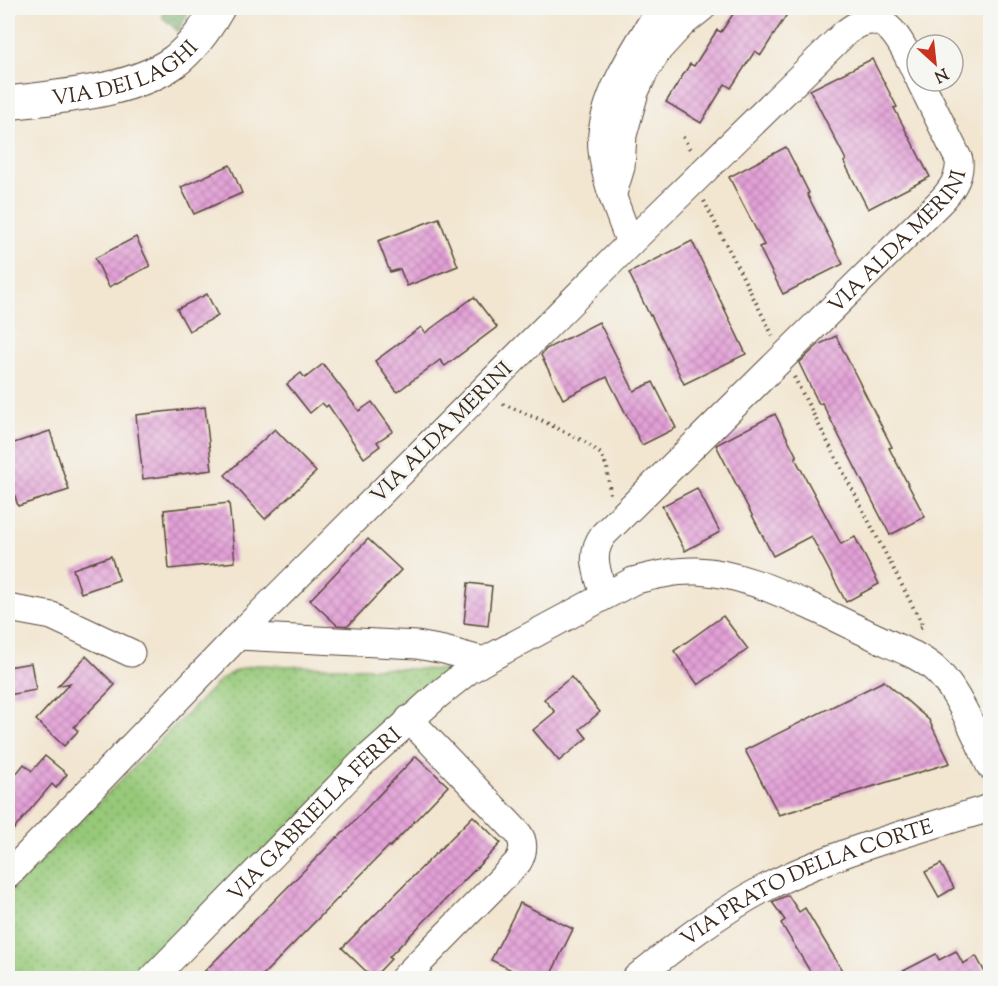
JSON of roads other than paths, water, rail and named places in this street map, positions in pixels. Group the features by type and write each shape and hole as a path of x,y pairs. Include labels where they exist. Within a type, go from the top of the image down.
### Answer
{"main road":[{"name":"VIA DEI LAGHI","path":"8,103 84,93 144,78 170,64 185,52 218,8"}],"street":[{"path":"630,243 612,194 602,150 604,118 637,45 661,8"},
{"path":"612,194 621,167 623,135 635,92 645,71 667,40 702,8"},
{"name":"VIA ALDA MERINI","path":"238,636 630,243 845,33 856,25 876,22 891,30 905,50"},
{"name":"VIA ALDA MERINI","path":"604,596 595,557 596,547 604,534 938,204 956,180 960,168 956,152 926,93"},
{"path":"8,875 238,636 417,645 484,661 633,581 660,574 690,571 712,573 771,588 925,662 944,679 956,696 990,766"},
{"path":"8,608 52,616 131,653"},
{"name":"VIA GABRIELLA FERRI","path":"153,978 362,763 453,682 484,661"},
{"path":"404,978 518,862 523,848 517,832 409,719"},
{"name":"VIA PRATO DELLA CORTE","path":"636,978 710,922 778,882 875,844 990,808"}]}
